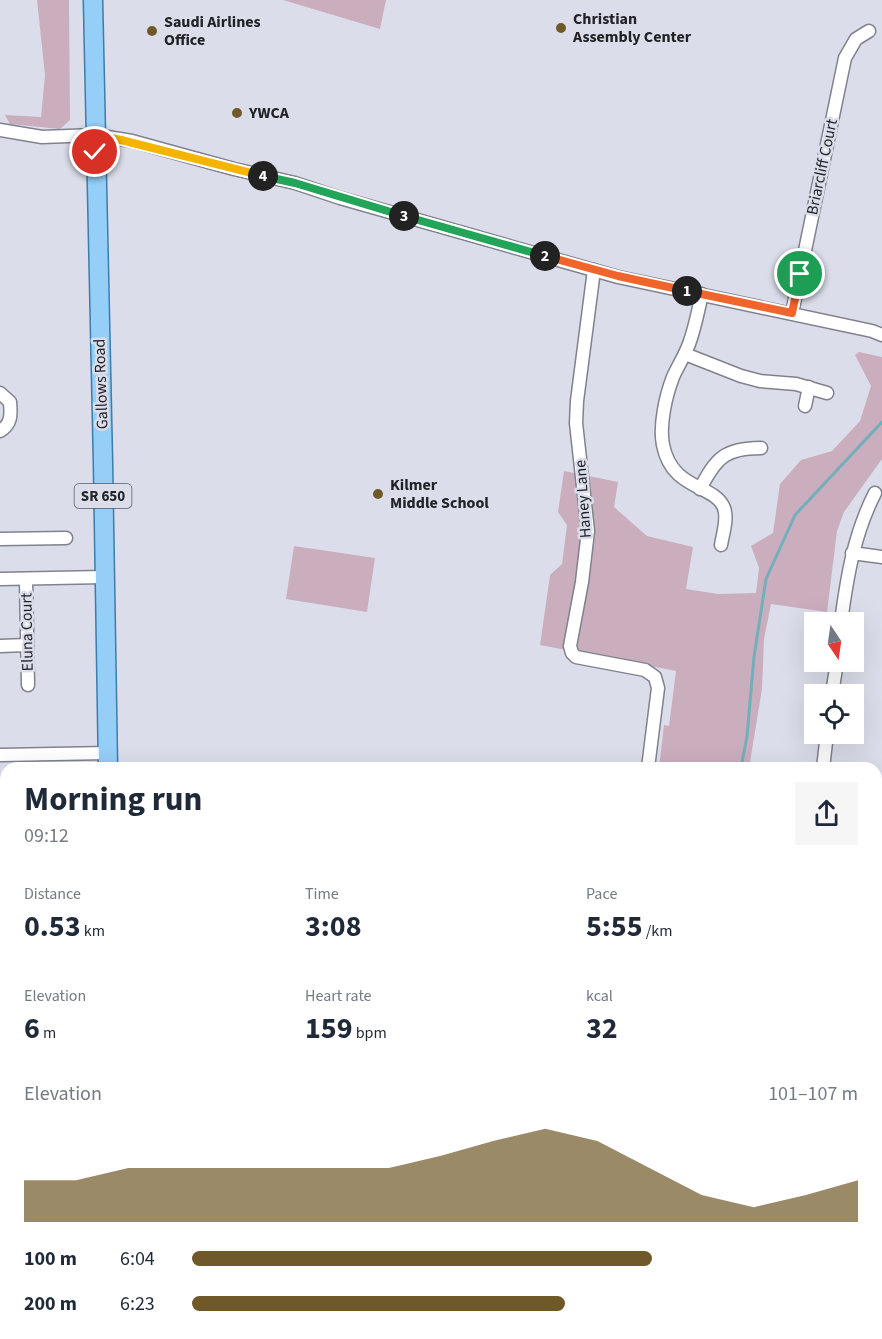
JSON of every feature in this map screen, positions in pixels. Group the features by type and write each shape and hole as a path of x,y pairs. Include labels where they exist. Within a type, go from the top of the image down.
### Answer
{"main road":[{"name":"Gallows Road","path":"93,0 104,463 108,760"}],"street":[{"name":"Briarcliff Court","path":"792,313 845,58 856,39 869,31"},
{"path":"0,130 42,137 95,135 132,141 234,170 295,183 340,198 594,270 882,335"},
{"name":"Haney Lane","path":"594,270 576,423 588,531 582,582 570,646 576,657 645,670 655,677 658,688 649,762"},
{"path":"702,294 690,341 669,390 663,423 663,444 671,466 679,475 716,497 724,509 726,518 721,545"},
{"path":"685,354 741,376 760,381 796,384 827,393"},
{"path":"805,406 809,387"},
{"path":"0,393 10,402 11,417 6,428 0,431"},
{"path":"700,489 714,464 732,450 761,448"},
{"path":"843,612 852,553 860,524 875,493"},
{"path":"0,539 66,538"},
{"path":"852,553 882,557"},
{"path":"0,579 104,577"},
{"name":"Eluna Court","path":"26,580 28,685"},
{"path":"0,646 27,645"},
{"path":"824,762 826,744"},
{"path":"0,755 108,760"}],"shaded area":[{"path":"37,0 69,0 70,120 60,129 10,124 5,115 41,117 45,75"},
{"path":"283,0 386,0 380,29"},
{"path":"859,352 882,357 882,459 844,512 837,531 827,612 771,604 764,639 762,689 750,762 660,762 664,725 669,726 676,671 540,645 550,575 562,564 567,525 558,512 564,471 618,482 614,507 647,536 693,547 686,589 718,594 756,593 759,568 751,546 773,533 780,484 801,460 832,451 860,421 871,386 855,355"},
{"path":"294,546 375,558 367,612 286,599"}],"waterway":[{"path":"742,762 747,736 754,657 766,579 795,515 882,422"}],"place":[{"name":"Christian Assembly Center","path":"561,28"},
{"name":"Saudi Airlines Office","path":"152,31"},
{"name":"YWCA","path":"237,113"},
{"name":"Kilmer Middle School","path":"378,494"}],"route":[{"path":"95,152 95,135 132,141 234,170 295,183 515,249 618,276 792,313 800,274"}]}
